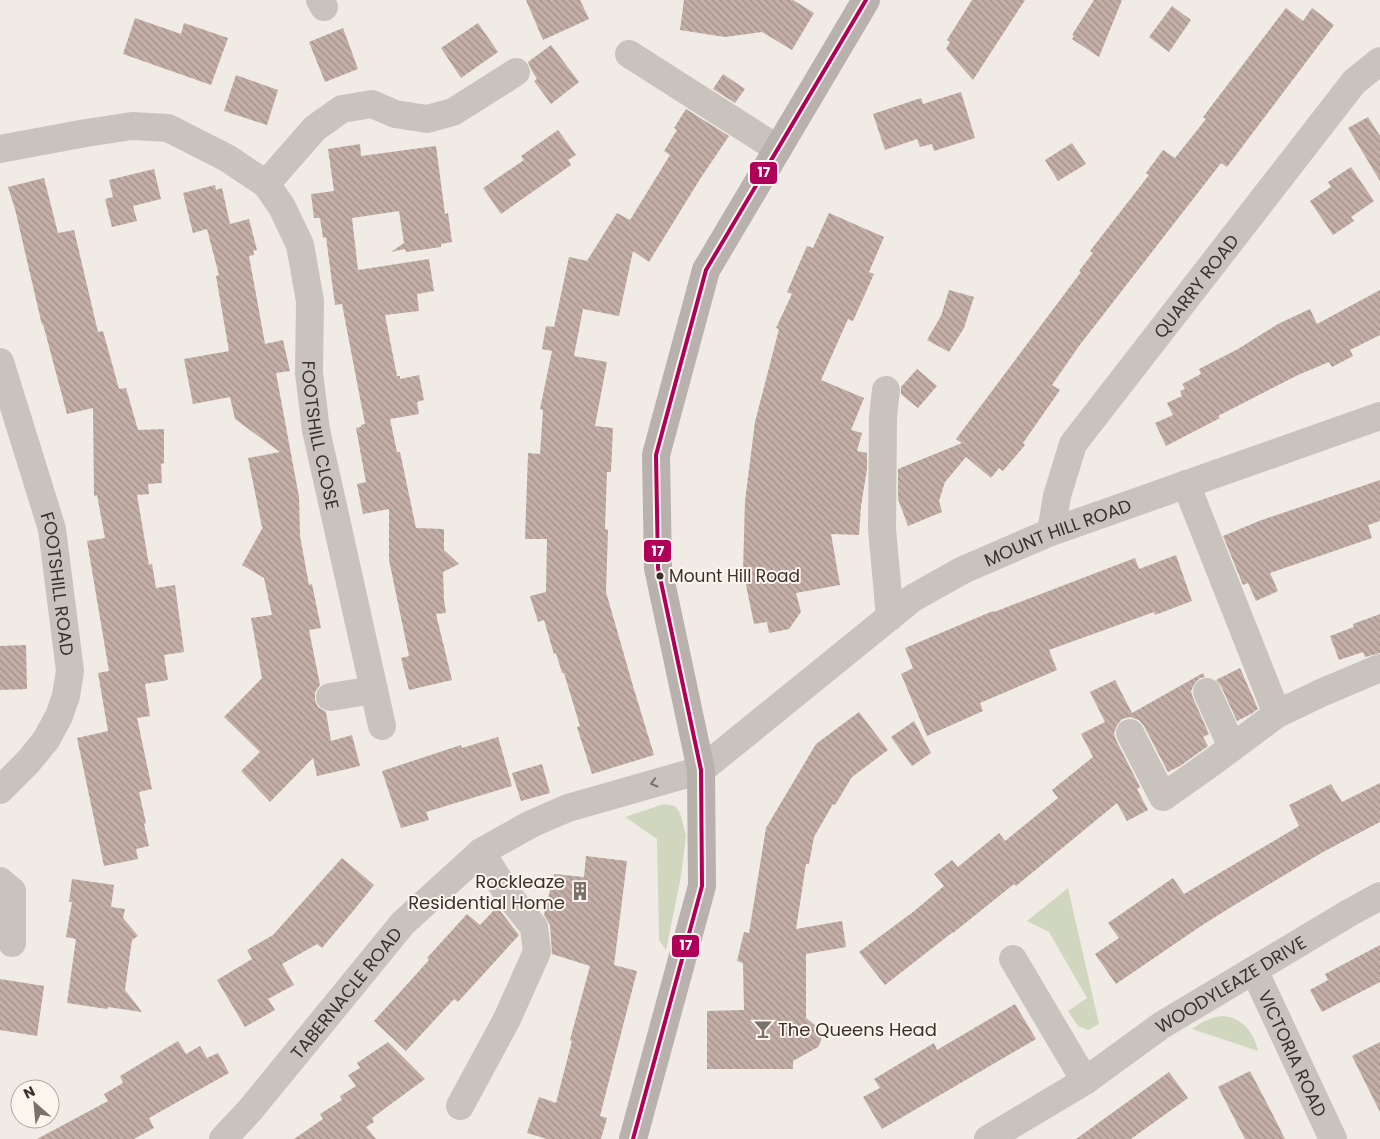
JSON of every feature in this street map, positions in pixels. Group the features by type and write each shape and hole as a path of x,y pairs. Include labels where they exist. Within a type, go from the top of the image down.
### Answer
{"main road":[{"path":"634,1139 702,886 701,770 658,568 656,455 706,270 866,0"}],"street":[{"path":"629,54 778,148"},
{"name":"QUARRY ROAD","path":"1052,532 1057,496 1073,444 1354,82 1380,62"},
{"path":"266,184 315,128 342,109 372,104 396,114 427,119 453,112 516,72"},
{"name":"FOOTSHILL CLOSE","path":"0,149 132,126 168,128 227,158 266,184 282,207 300,245 310,301 309,373 316,430 382,726"},
{"name":"FOOTSHILL ROAD","path":"0,362 52,529 70,671 66,696 59,716 46,740 28,762 0,790"},
{"path":"886,390 883,417 882,529 890,617"},
{"name":"MOUNT HILL ROAD","path":"701,770 914,598 963,570 1052,532 1380,416"},
{"path":"1186,484 1277,714"},
{"path":"1130,733 1162,796 1277,714 1380,668"},
{"path":"330,697 374,690"},
{"path":"1207,692 1232,747"},
{"name":"TABERNACLE ROAD","path":"223,1139 251,1109 403,923 481,852 531,824 568,808 701,770"},
{"path":"460,1106 507,1019 537,952 534,927 509,896 481,852"},
{"path":"0,881 12,891 12,943"},
{"name":"WOODYLEAZE DRIVE","path":"988,1139 1085,1081 1162,1025 1380,896"},
{"path":"1012,959 1085,1081"},
{"name":"VICTORIA ROAD","path":"1254,970 1333,1139"}],"green space":[{"path":"664,804 675,806 680,813 686,836 681,876 666,950 659,940 657,839 625,817"},
{"path":"1068,888 1099,1024 1088,1030 1078,1026 1068,1011 1087,998 1049,932 1027,921"},
{"path":"1224,1016 1237,1020 1247,1028 1254,1038 1258,1051 1192,1029 1207,1020"}],"building":[{"path":"526,0 580,0 589,19 543,40"},
{"path":"684,0 793,0 814,13 792,50 762,32 725,37 680,30"},
{"path":"972,0 1025,0 973,80 946,49 950,42 947,40"},
{"path":"1094,0 1122,0 1099,57 1072,39 1074,36 1072,35"},
{"path":"1172,6 1191,20 1169,52 1149,37"},
{"path":"1286,8 1303,21 1312,8 1334,25 1227,167 1221,163 1079,346 1052,385 1060,390 1023,443 1025,445 1003,471 999,468 991,478 966,457 945,482 939,501 942,512 908,526 898,499 898,469 962,443 956,439 1081,272 1079,271 1093,253 1090,251 1149,175 1146,173 1163,150 1175,158 1206,119 1203,117"},
{"path":"135,18 181,34 184,23 228,38 211,85 123,54"},
{"path":"478,23 498,52 461,78 441,48"},
{"path":"343,28 358,69 325,82 309,42"},
{"path":"551,45 579,82 551,104 534,81 537,79 528,62"},
{"path":"723,74 745,89 735,103 713,89"},
{"path":"236,75 278,90 267,125 224,111"},
{"path":"961,92 975,138 934,151 932,144 920,147 917,139 885,150 873,114 921,98 923,104"},
{"path":"686,109 729,136 649,262 633,251 619,316 583,309 574,356 607,362 595,426 613,428 611,472 607,472 605,529 608,530 606,592 654,755 592,774 577,727 580,726 564,673 562,673 556,653 554,654 544,620 538,622 530,596 546,592 547,539 525,539 528,453 540,454 543,410 540,409 552,351 542,349 546,326 554,327 569,257 587,261 617,213 630,220 670,155 664,151 677,130 674,128"},
{"path":"1368,117 1380,136 1380,181 1348,128"},
{"path":"558,130 576,155 568,160 571,165 501,214 483,188 524,160 521,156"},
{"path":"1072,143 1086,164 1058,181 1045,160"},
{"path":"360,144 361,156 436,146 445,214 448,213 452,242 441,244 441,247 406,252 405,249 391,252 404,243 399,211 352,218 358,270 429,259 434,291 417,294 419,311 385,315 397,376 400,376 400,379 419,375 424,400 417,402 419,414 390,419 397,452 400,452 416,528 444,529 444,550 459,564 443,572 446,613 436,614 452,680 409,690 401,658 409,656 389,560 389,509 363,514 357,484 366,482 356,428 365,424 342,304 335,305 326,237 323,238 320,218 314,218 311,194 334,191 328,149"},
{"path":"1351,167 1374,201 1351,217 1354,221 1333,235 1310,201 1331,187 1328,182"},
{"path":"154,169 161,199 133,206 137,221 112,227 105,199 113,197 109,180"},
{"path":"44,178 58,233 74,230 98,332 103,331 119,389 126,388 138,430 164,429 164,463 161,464 162,483 148,484 149,494 137,495 149,565 152,564 156,588 175,585 184,652 164,655 168,680 145,684 150,716 137,718 152,789 139,792 149,846 136,849 138,859 104,866 77,738 108,731 98,673 109,671 87,541 105,538 97,495 94,496 93,408 67,414 42,325 15,209 8,187"},
{"path":"215,185 216,190 222,188 230,224 249,219 257,250 253,251 254,255 249,256 265,344 283,340 290,371 276,373 299,497 300,536 309,585 312,584 321,628 309,630 320,685 315,692 315,700 318,707 326,712 331,741 352,735 360,766 317,776 313,758 270,802 241,771 260,752 224,717 262,678 251,618 272,615 264,578 242,565 263,527 248,458 280,452 235,419 230,397 193,404 184,359 229,351 216,276 219,275 207,229 193,233 183,193"},
{"path":"829,213 884,237 869,272 874,274 853,321 848,319 821,380 864,398 851,430 862,433 857,451 867,453 867,469 861,506 859,535 831,534 840,585 796,593 801,612 789,629 769,633 767,622 754,624 743,570 745,501 755,422 779,329 776,328 792,294 787,292 807,246 813,248"},
{"path":"949,290 974,297 964,328 949,352 927,340 941,316"},
{"path":"1380,290 1380,335 1350,350 1353,356 1332,367 1329,362 1298,375 1218,416 1220,418 1166,446 1155,423 1173,415 1167,403 1182,396 1180,391 1185,389 1182,384 1201,374 1199,369 1238,349 1278,324 1310,309 1317,324"},
{"path":"917,369 937,386 918,408 901,394 901,387"},
{"path":"1380,480 1380,521 1368,525 1372,538 1270,573 1278,591 1256,601 1248,583 1243,585 1223,536 1259,521"},
{"path":"1176,555 1192,601 1155,615 1154,612 1049,650 1057,670 980,703 983,711 927,736 901,674 913,668 905,648 993,611 1135,558 1139,569"},
{"path":"1380,614 1380,653 1365,657 1363,652 1339,660 1330,636 1354,627 1353,624"},
{"path":"26,645 27,689 0,690 0,646"},
{"path":"1240,668 1258,709 1237,721 1221,686 1216,680"},
{"path":"1203,673 1205,677 1200,678 1195,683 1191,691 1209,734 1203,737 1208,746 1180,766 1168,772 1139,720 1130,717 1122,719 1117,725 1114,733 1116,740 1140,787 1137,789 1148,810 1127,821 1117,803 1016,886 1014,884 885,985 859,952 913,912 944,886 934,874 952,860 958,867 999,833 1005,841 1058,798 1052,790 1093,757 1081,734 1105,722 1090,692 1115,680 1132,713"},
{"path":"859,712 888,750 852,777 835,805 833,804 814,837 809,864 806,864 796,929 842,921 846,947 806,954 806,1018 821,1032 821,1041 818,1047 793,1061 793,1069 707,1069 707,1011 744,1010 743,963 737,961 744,932 749,933 766,828 816,744"},
{"path":"914,721 931,753 912,766 891,737"},
{"path":"498,737 512,786 426,812 429,820 401,828 382,771 461,745 462,748"},
{"path":"542,764 550,793 521,801 512,773"},
{"path":"1380,783 1380,822 1323,852 1228,909 1116,984 1095,954 1119,938 1108,923 1173,878 1184,894 1299,826 1289,805 1331,784 1342,802"},
{"path":"586,856 627,861 614,965 637,971 600,1116 607,1118 601,1139 547,1139 527,1133 539,1097 556,1103 572,1041 570,1040 590,966 552,954 550,925 544,915 554,874 584,877"},
{"path":"342,858 374,885 322,948 317,944 282,964 294,985 268,999 275,1010 245,1027 217,980 252,959 247,950 273,935"},
{"path":"72,879 114,885 111,907 125,909 123,918 138,936 132,940 125,990 142,1012 67,1003 76,939 66,937 72,902 69,902"},
{"path":"497,907 519,935 458,1002 454,999 406,1051 374,1021 467,914 480,925"},
{"path":"1380,945 1380,982 1322,1012 1310,990 1328,980 1325,974"},
{"path":"0,979 44,986 37,1036 0,1030"},
{"path":"1015,1004 1036,1039 882,1129 863,1097 880,1088 874,1079 934,1043 937,1050"},
{"path":"178,1041 186,1054 200,1046 207,1058 218,1053 229,1073 149,1118 154,1128 134,1139 37,1139 56,1129 60,1129 60,1127 108,1101 104,1094 123,1083 120,1076"},
{"path":"388,1042 425,1079 372,1118 374,1122 366,1127 376,1139 294,1139 323,1119 320,1114 342,1100 340,1096 356,1086 348,1075 360,1068 357,1063"},
{"path":"1380,1042 1380,1112 1352,1056"},
{"path":"1250,1071 1285,1139 1245,1139 1218,1087"},
{"path":"1169,1072 1188,1098 1131,1139 1076,1139"}],"transit line":[{"name":"17","path":"633,1139 702,886 701,770 658,568 656,455 706,270 866,0"}],"place":[{"name":"Mount Hill Road","path":"660,576"},
{"name":"Rockleaze Residential Home","path":"580,891"},
{"name":"The Queens Head","path":"763,1029"}]}
